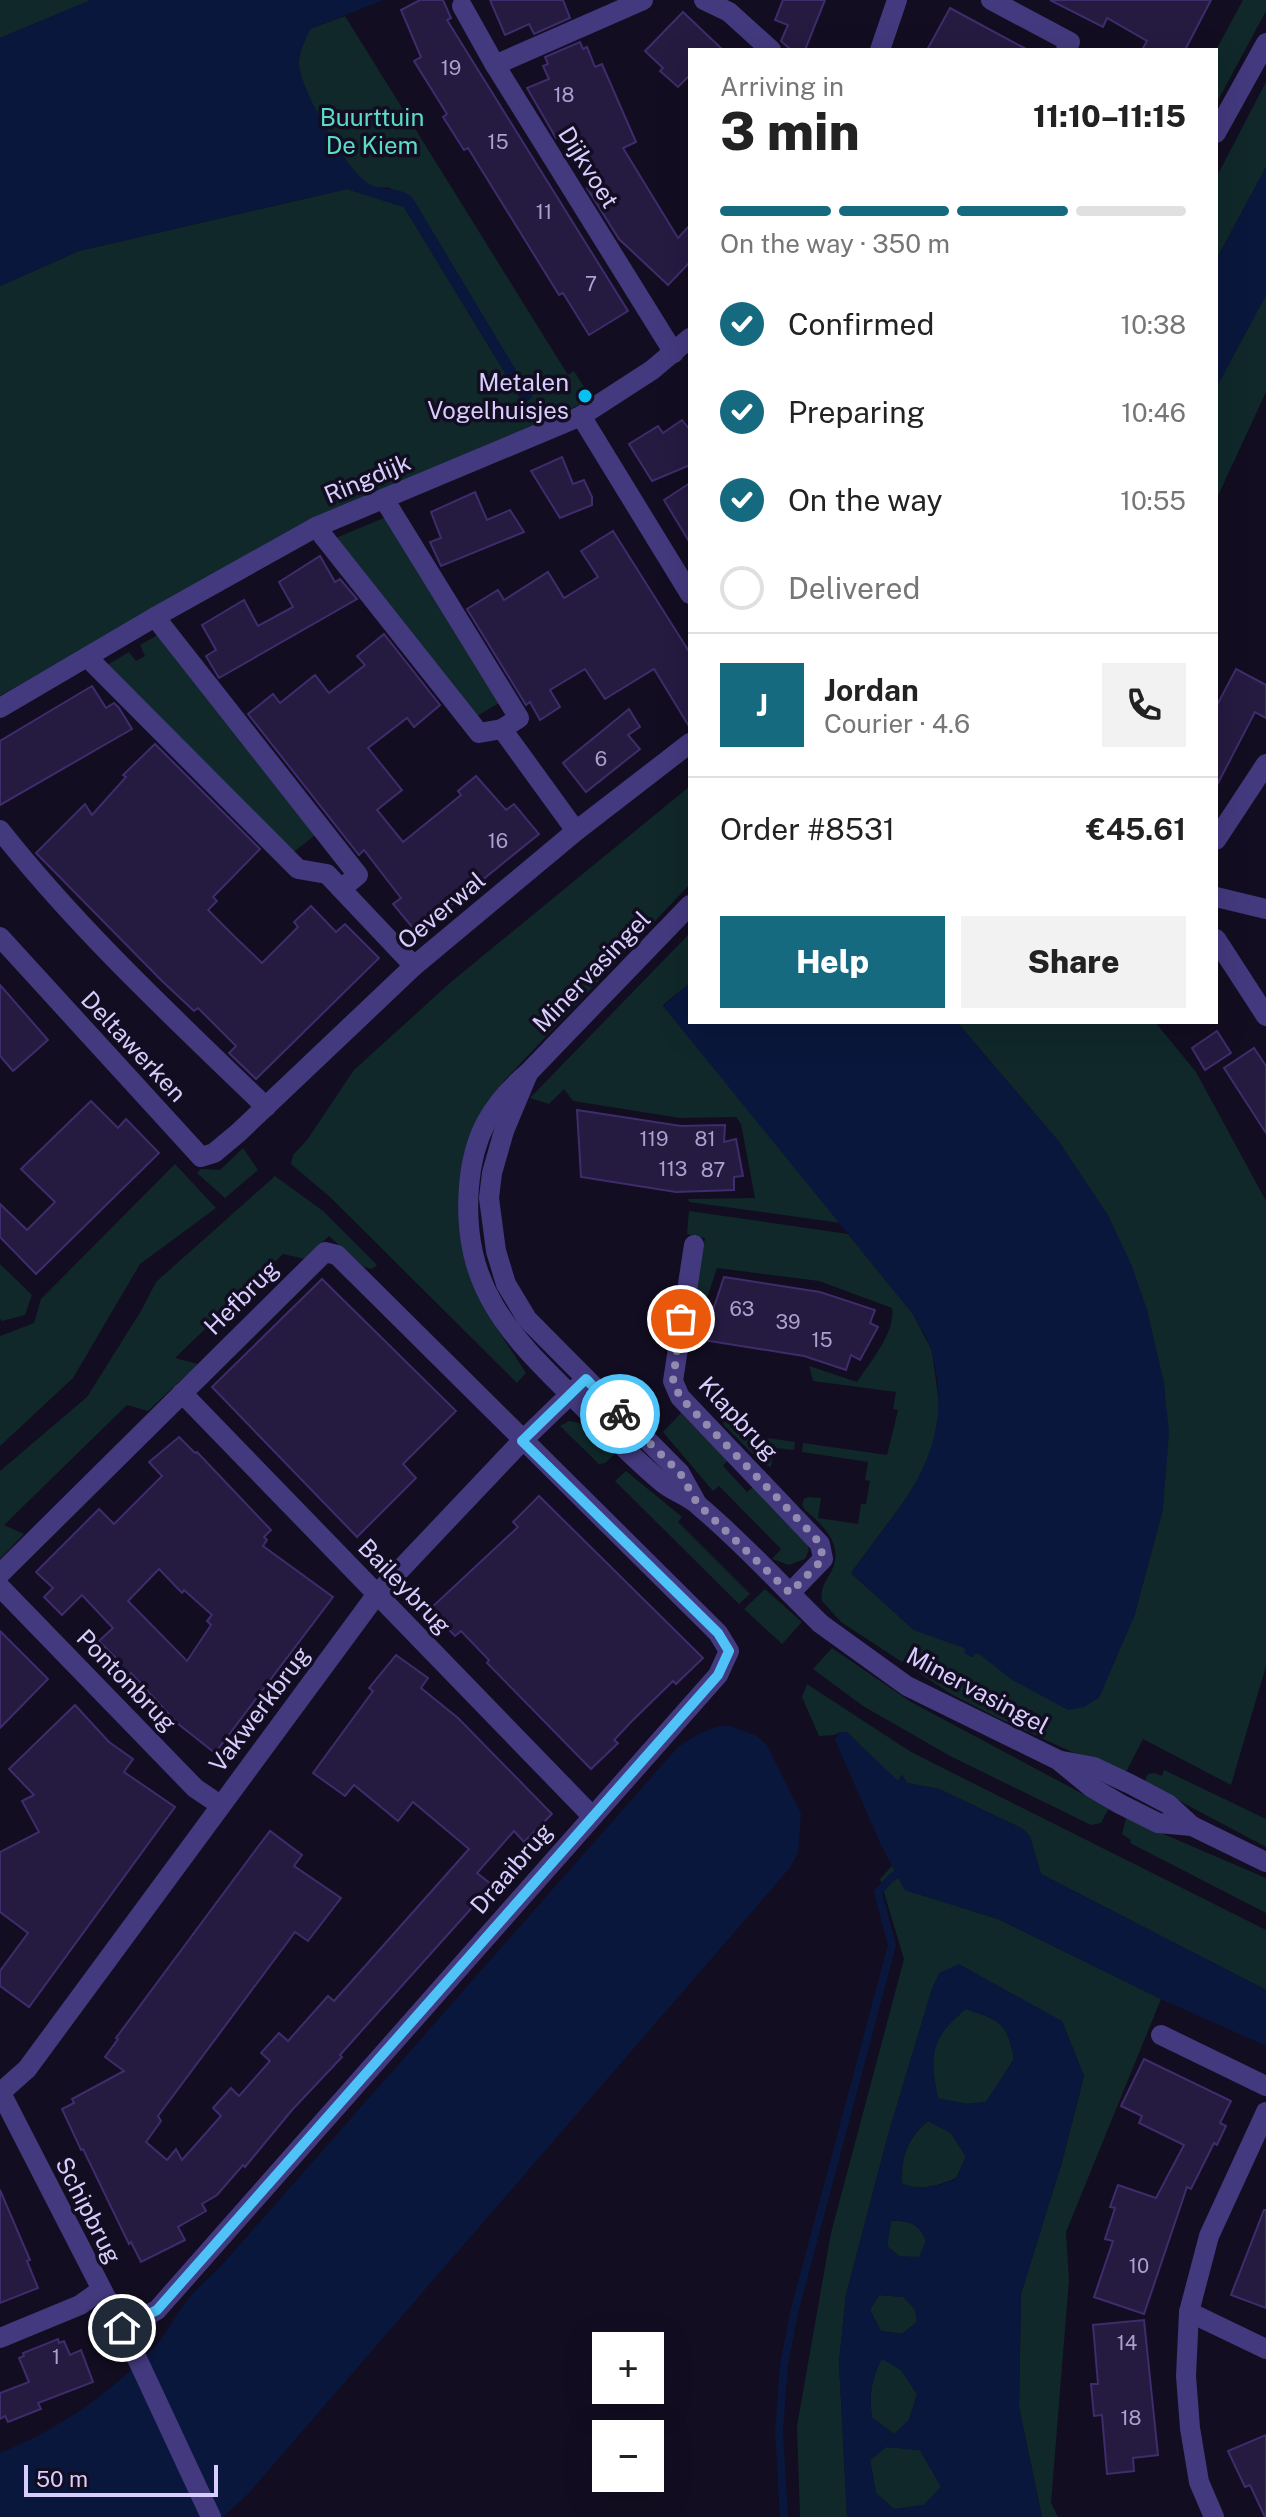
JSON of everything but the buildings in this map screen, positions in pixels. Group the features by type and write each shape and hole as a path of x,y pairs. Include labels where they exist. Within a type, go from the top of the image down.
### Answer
{"street":[{"path":"495,65 643,0"},
{"path":"704,0 729,12 769,48"},
{"path":"881,48 897,0"},
{"path":"991,0 1070,42 1067,48"},
{"name":"Dijkvoet","path":"462,6 495,65 674,353"},
{"path":"1218,129 1266,43"},
{"name":"Ringdijk","path":"0,708 316,527 581,416 674,353 688,340"},
{"path":"581,416 688,591"},
{"path":"316,527 479,733 502,729 519,718 384,499"},
{"path":"155,617 358,875 341,889"},
{"path":"87,657 298,869 327,874 414,966"},
{"path":"502,729 576,831"},
{"name":"Oeverwal","path":"238,1133 414,966 576,831 688,745"},
{"path":"1218,837 1266,764"},
{"path":"0,830 97,940 266,1107"},
{"path":"1218,897 1266,909"},
{"name":"Minervasingel","path":"688,907 529,1072 504,1092 490,1114 474,1153 468,1227 477,1266 497,1313 516,1340 667,1486 697,1503 821,1624 907,1686 1058,1760 1091,1787 1158,1823 1192,1826 1266,1862"},
{"name":"Deltawerken","path":"0,937 201,1157 214,1153 238,1133"},
{"path":"1218,942 1266,1016"},
{"name":"Minervasingel","path":"529,1072 504,1131 492,1173 489,1198 496,1251 506,1284 527,1319 680,1473 697,1503"},
{"name":"Klapbrug","path":"694,1245 673,1381 680,1397 820,1544 823,1559 790,1593"},
{"name":"Hefbrug","path":"0,1574 325,1252 337,1255 522,1441"},
{"name":"Vakwerkbrug","path":"0,2092 27,2069 377,1594 522,1441 586,1379"},
{"name":"Baileybrug","path":"182,1393 592,1816"},
{"name":"Draaibrug","path":"122,2328 157,2310 718,1675 729,1651 718,1633 522,1441"},
{"name":"Pontonbrug","path":"0,1587 195,1788 220,1805"},
{"path":"1161,2035 1266,2086"},
{"name":"Schipbrug","path":"0,2092 134,2352 211,2517"},
{"path":"1214,2517 1199,2482 1190,2428 1186,2376 1189,2312 1209,2236 1266,2112"},
{"path":"0,2338 80,2305 101,2290"},
{"path":"1189,2312 1266,2349"}],"green space":[{"path":"0,0 91,0 0,38"},
{"path":"1243,0 1266,0 1266,11 1218,100 1217,48"},
{"name":"Buurttuin De Kiem","path":"345,16 568,375 574,371 591,398 554,418 303,523 0,696 0,286 79,251 347,189 404,207 524,404 532,397 489,327 391,188 372,187 352,168 307,93 299,60 310,29"},
{"path":"1266,82 1266,167 1218,256 1218,174"},
{"path":"1266,295 1266,392 1218,496 1218,384"},
{"path":"391,515 504,700 472,719 331,540"},
{"path":"161,633 319,832 290,855 102,668 129,652 136,661 145,656 140,645"},
{"path":"688,788 688,886 503,1082 464,1153 462,1188 485,1310 526,1373 517,1383 330,1197 291,1164 293,1155 307,1140 354,1070 451,982"},
{"path":"688,935 688,985 663,1005 841,1223 689,1202 688,1199 755,1198 741,1124 736,1117 680,1118 573,1101 564,1089 549,1104 530,1098"},
{"path":"959,1024 1157,1024 1196,1072 1266,1201 1266,1666 1231,1785 1143,1739 1125,1774 1105,1763 1074,1753 951,1694 841,1622 822,1601 835,1552 830,1536 802,1505 808,1497 821,1498 818,1518 858,1524 861,1504 866,1504 870,1481 865,1480 868,1462 802,1452 803,1443 887,1455 898,1410 893,1409 896,1392 813,1381 809,1366 857,1382 886,1337 892,1308 819,1281 717,1268 692,1343 687,1343 705,1238 687,1234 689,1211 848,1234 913,1314 932,1351 940,1411 932,1450 917,1484 851,1573 914,1630 962,1647 972,1657 976,1653 981,1655 1014,1681 1134,1617 1163,1509 1153,1343 1147,1310 1060,1143"},
{"path":"243,1148 258,1170 225,1198 197,1173 201,1169 220,1170"},
{"path":"175,1164 216,1208 140,1264 73,1378 0,1446 0,1336 34,1323 41,1299"},
{"path":"275,1176 323,1211 377,1265 372,1269 364,1267 329,1236 305,1259 283,1254 175,1358 198,1364 148,1411 127,1405 4,1525 24,1534 0,1559 0,1471 87,1397 156,1282"},
{"path":"0,1264 32,1295 25,1315 2,1321 0,1319"},
{"path":"681,1413 728,1460 723,1466 747,1492 754,1486 807,1544 809,1550 805,1559 789,1565 772,1559 781,1549 719,1486 713,1491 663,1432"},
{"path":"725,1413 741,1416 739,1434 795,1442 794,1450 774,1448 771,1467 763,1464 724,1425 722,1420"},
{"path":"569,1421 590,1428 617,1452 605,1463 599,1464 560,1426"},
{"path":"626,1471 682,1517 678,1522 750,1594 739,1604 615,1481"},
{"path":"765,1589 802,1622 782,1644 744,1609"},
{"path":"832,1648 911,1702 1109,1808 1101,1823 1091,1825 952,1757 863,1706 813,1669"},
{"path":"807,1684 911,1752 1266,1930 1266,1990 1041,1874 1030,1837 1023,1829 939,1789 907,1783 902,1775 898,1781 839,1732 819,1736 802,1697"},
{"path":"1164,1770 1266,1819 1266,1847 1144,1782 1148,1774 1162,1776"},
{"path":"1126,1818 1266,1878 1266,1913 1130,1843 1131,1840 1122,1834"},
{"path":"892,1866 905,1890 998,1919 1161,1999 1066,2232 1069,2280 1051,2503 1058,2517 1042,2517 1019,2407 1021,2294 1062,2162 1084,2076 1062,2021 932,1989 888,2135 846,2295 839,2362 847,2517 800,2517 797,2426 831,2233 904,1959 880,1879"},
{"path":"966,2009 995,2020 1005,2030 1014,2059 986,2102 967,2104 938,2099 933,2059 935,2048 945,2029"},
{"path":"928,2121 951,2133 966,2157 956,2178 929,2187 902,2184 907,2149 915,2134"},
{"path":"891,2221 909,2223 920,2230 926,2241 919,2258 899,2256 887,2246"},
{"path":"879,2295 903,2297 915,2309 917,2322 902,2334 881,2331 870,2310"},
{"path":"882,2358 901,2370 917,2394 909,2420 894,2434 872,2418 872,2387"},
{"path":"886,2447 920,2450 941,2487 924,2505 894,2509 876,2493 870,2460"}],"water":[{"path":"91,0 384,0 310,29 300,55 301,76 327,130 350,165 371,185 412,197 532,397 524,404 404,207 347,189 79,251 0,286 0,38"},
{"path":"1266,167 1266,295 1218,384 1218,256"},
{"path":"688,985 688,1024 959,1024 1060,1143 1108,1215 1132,1266 1147,1310 1164,1382 1169,1433 1163,1509 1134,1617 1099,1698 1084,1707 1068,1710 1014,1681 981,1655 976,1653 973,1657 964,1653 966,1649 962,1647 914,1630 851,1573 907,1497 931,1446 937,1418 938,1387 932,1353 913,1314 663,1006"},
{"path":"728,1725 757,1736 767,1745 801,1814 798,1853 789,1869 248,2494 223,2517 0,2517 0,2453 44,2432 85,2407 140,2361 161,2339 189,2298 220,2267 678,1747 708,1730"},
{"path":"839,1732 847,1732 898,1781 903,1775 907,1783 939,1789 1023,1829 1030,1837 1041,1874 1266,1990 1266,2046 1161,1999 998,1919 905,1890 881,1845 835,1740"},
{"path":"959,1964 1062,2021 1084,2076 1062,2162 1021,2294 1019,2407 1042,2517 847,2517 839,2362 846,2295 888,2135 939,1973","holes":["966,2009 995,2020 1008,2037 1014,2059 986,2102 967,2104 938,2098 933,2059 935,2048 954,2019","928,2121 951,2133 966,2157 956,2179 922,2188 902,2183 904,2156 915,2134","891,2221 913,2224 926,2241 919,2257 899,2256 887,2247","879,2295 903,2297 915,2309 917,2322 902,2334 881,2331 870,2310","882,2359 901,2370 917,2394 909,2420 894,2434 872,2417 871,2394 875,2373","886,2447 920,2450 941,2487 924,2505 894,2509 876,2493 870,2460"]}],"waterway":[{"path":"784,2517 779,2431 784,2365 794,2313 892,1945 878,1892 904,1870"}],"way so far":[{"path":"620,1414 680,1473 697,1503 790,1593 823,1559 820,1544 813,1535 680,1397 673,1381 681,1319"}],"place":[{"name":"Metalen Vogelhuisjes","path":"585,396"}],"route":[{"path":"122,2328 157,2310 718,1675 726,1662 729,1651 718,1633 522,1441 586,1379 620,1414"}]}
